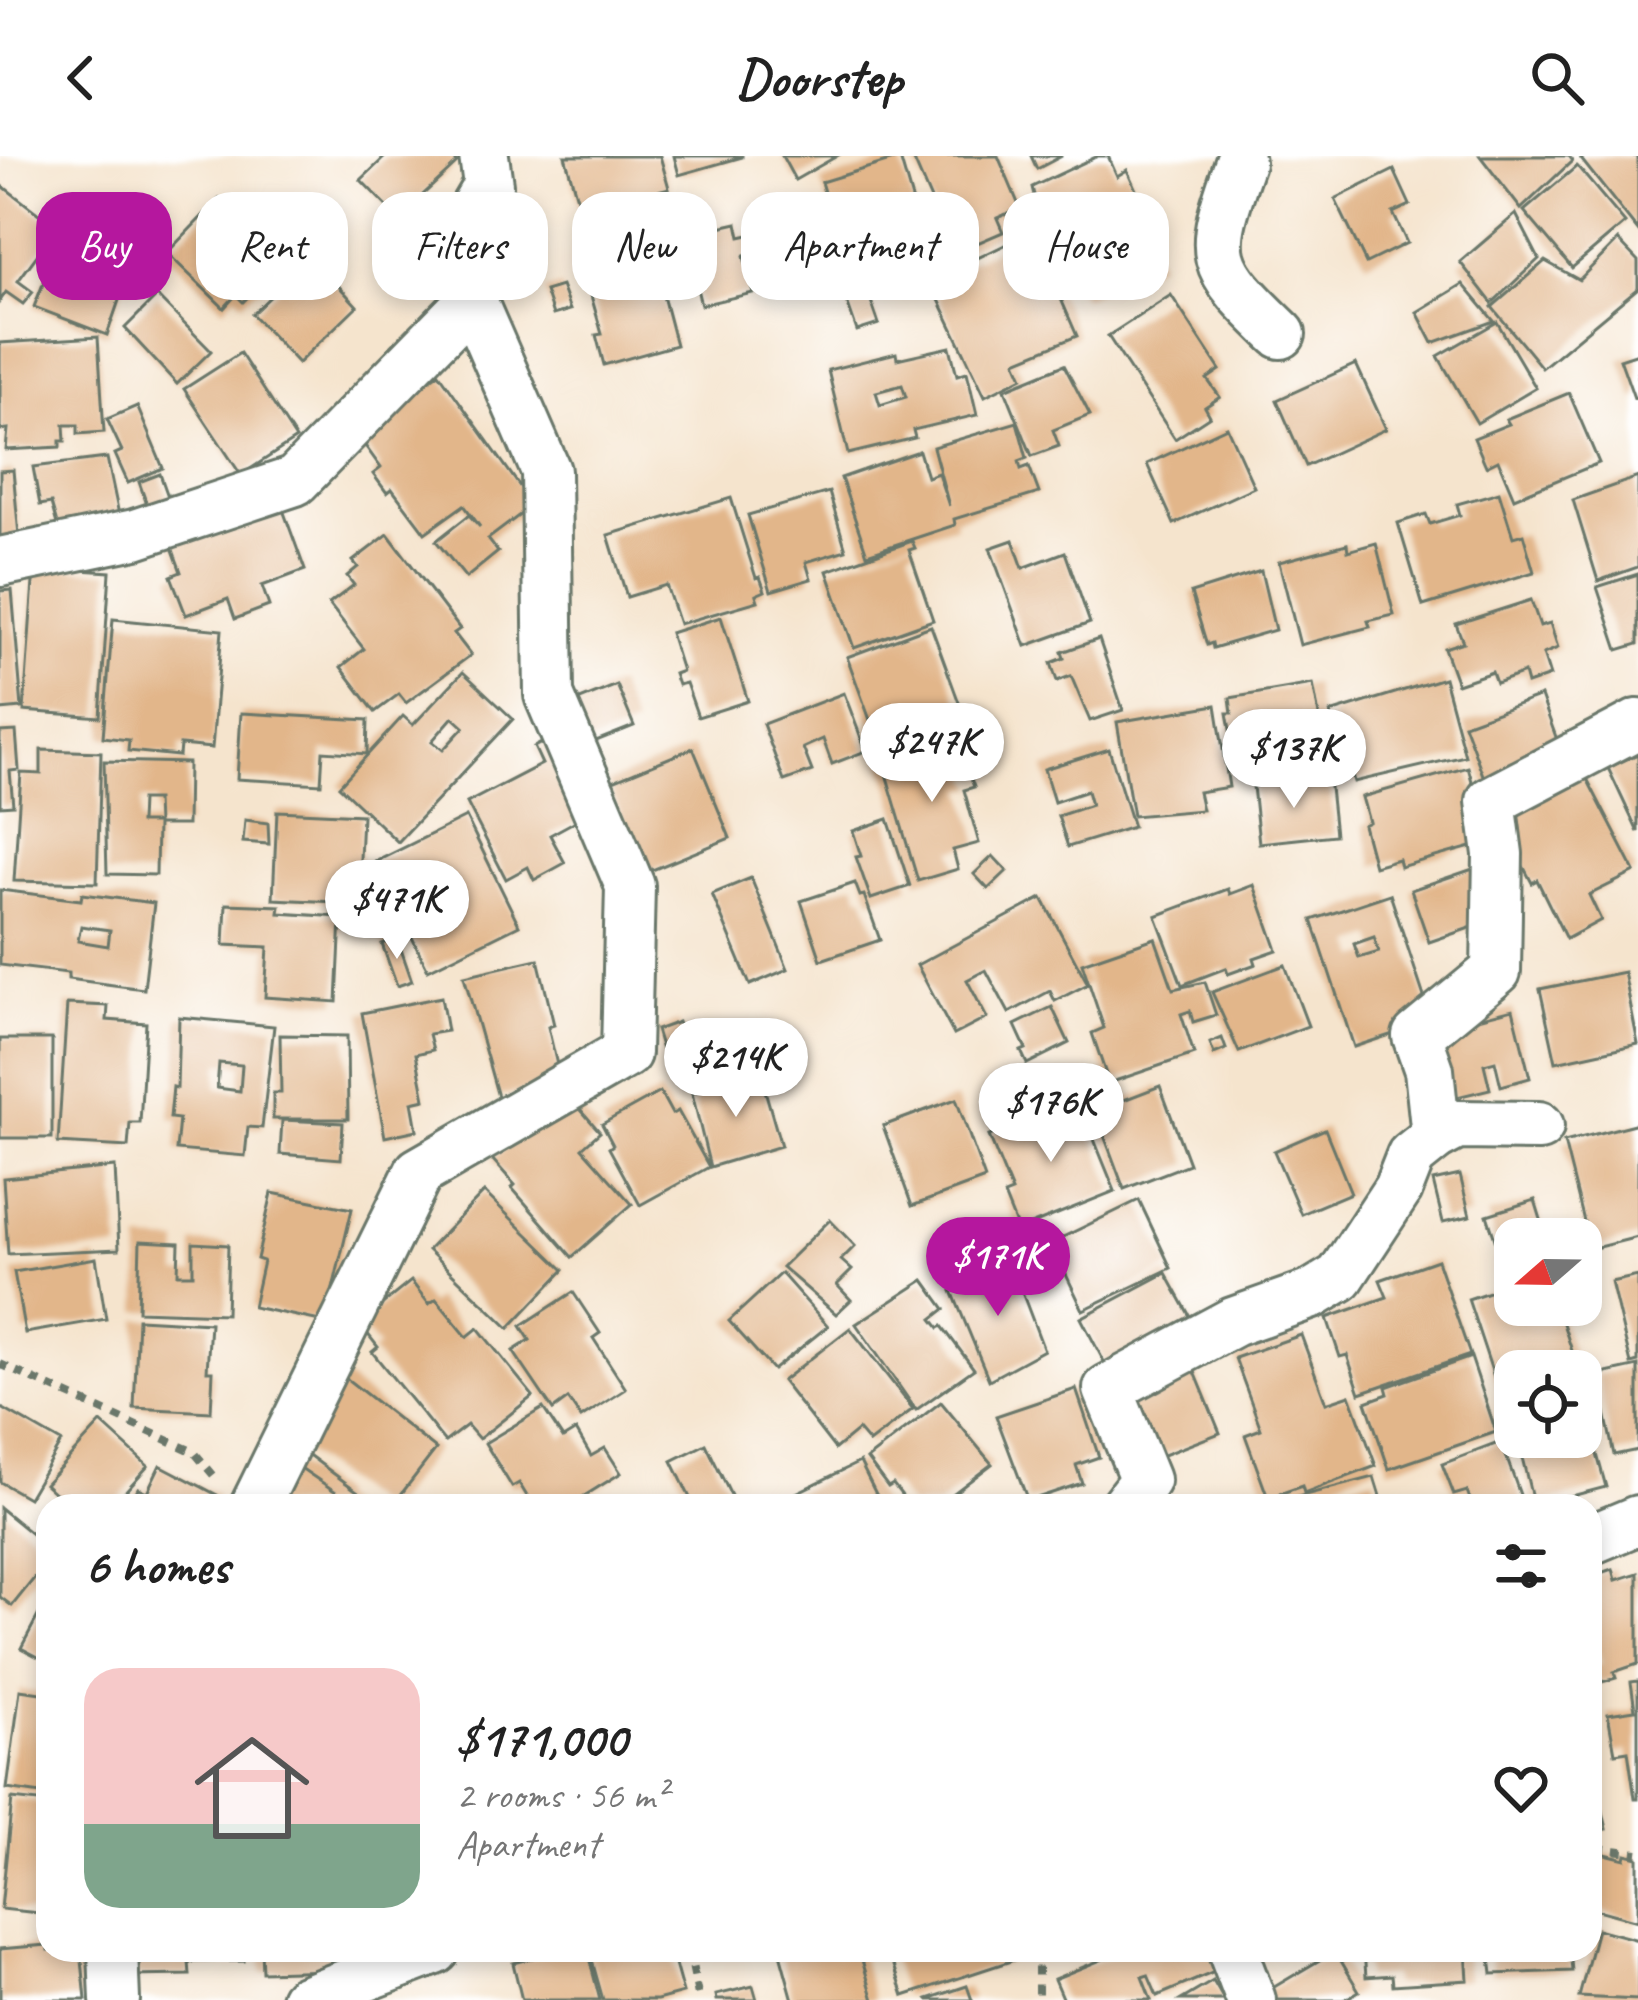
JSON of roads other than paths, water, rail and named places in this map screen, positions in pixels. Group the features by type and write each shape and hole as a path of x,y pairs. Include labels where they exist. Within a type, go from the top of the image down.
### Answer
{"street":[{"path":"241,1494 419,1172 626,1052 630,886 549,695 546,471 450,250 488,185 484,156"},
{"path":"1240,158 1223,208 1217,249 1223,272 1281,334"},
{"path":"0,562 134,534 296,481 470,302"},
{"path":"1436,1136 1429,1070 1418,1036 1496,971 1498,854 1492,801 1638,724"},
{"path":"1134,1494 1144,1480 1108,1389 1234,1322 1312,1294 1340,1277 1398,1189 1411,1156 1436,1136 1457,1125 1539,1126"},
{"path":"1602,1535 1638,1520"},
{"path":"114,1962 116,2000"},
{"path":"305,2000 404,1962"},
{"path":"1237,1962 1251,2000"}]}
